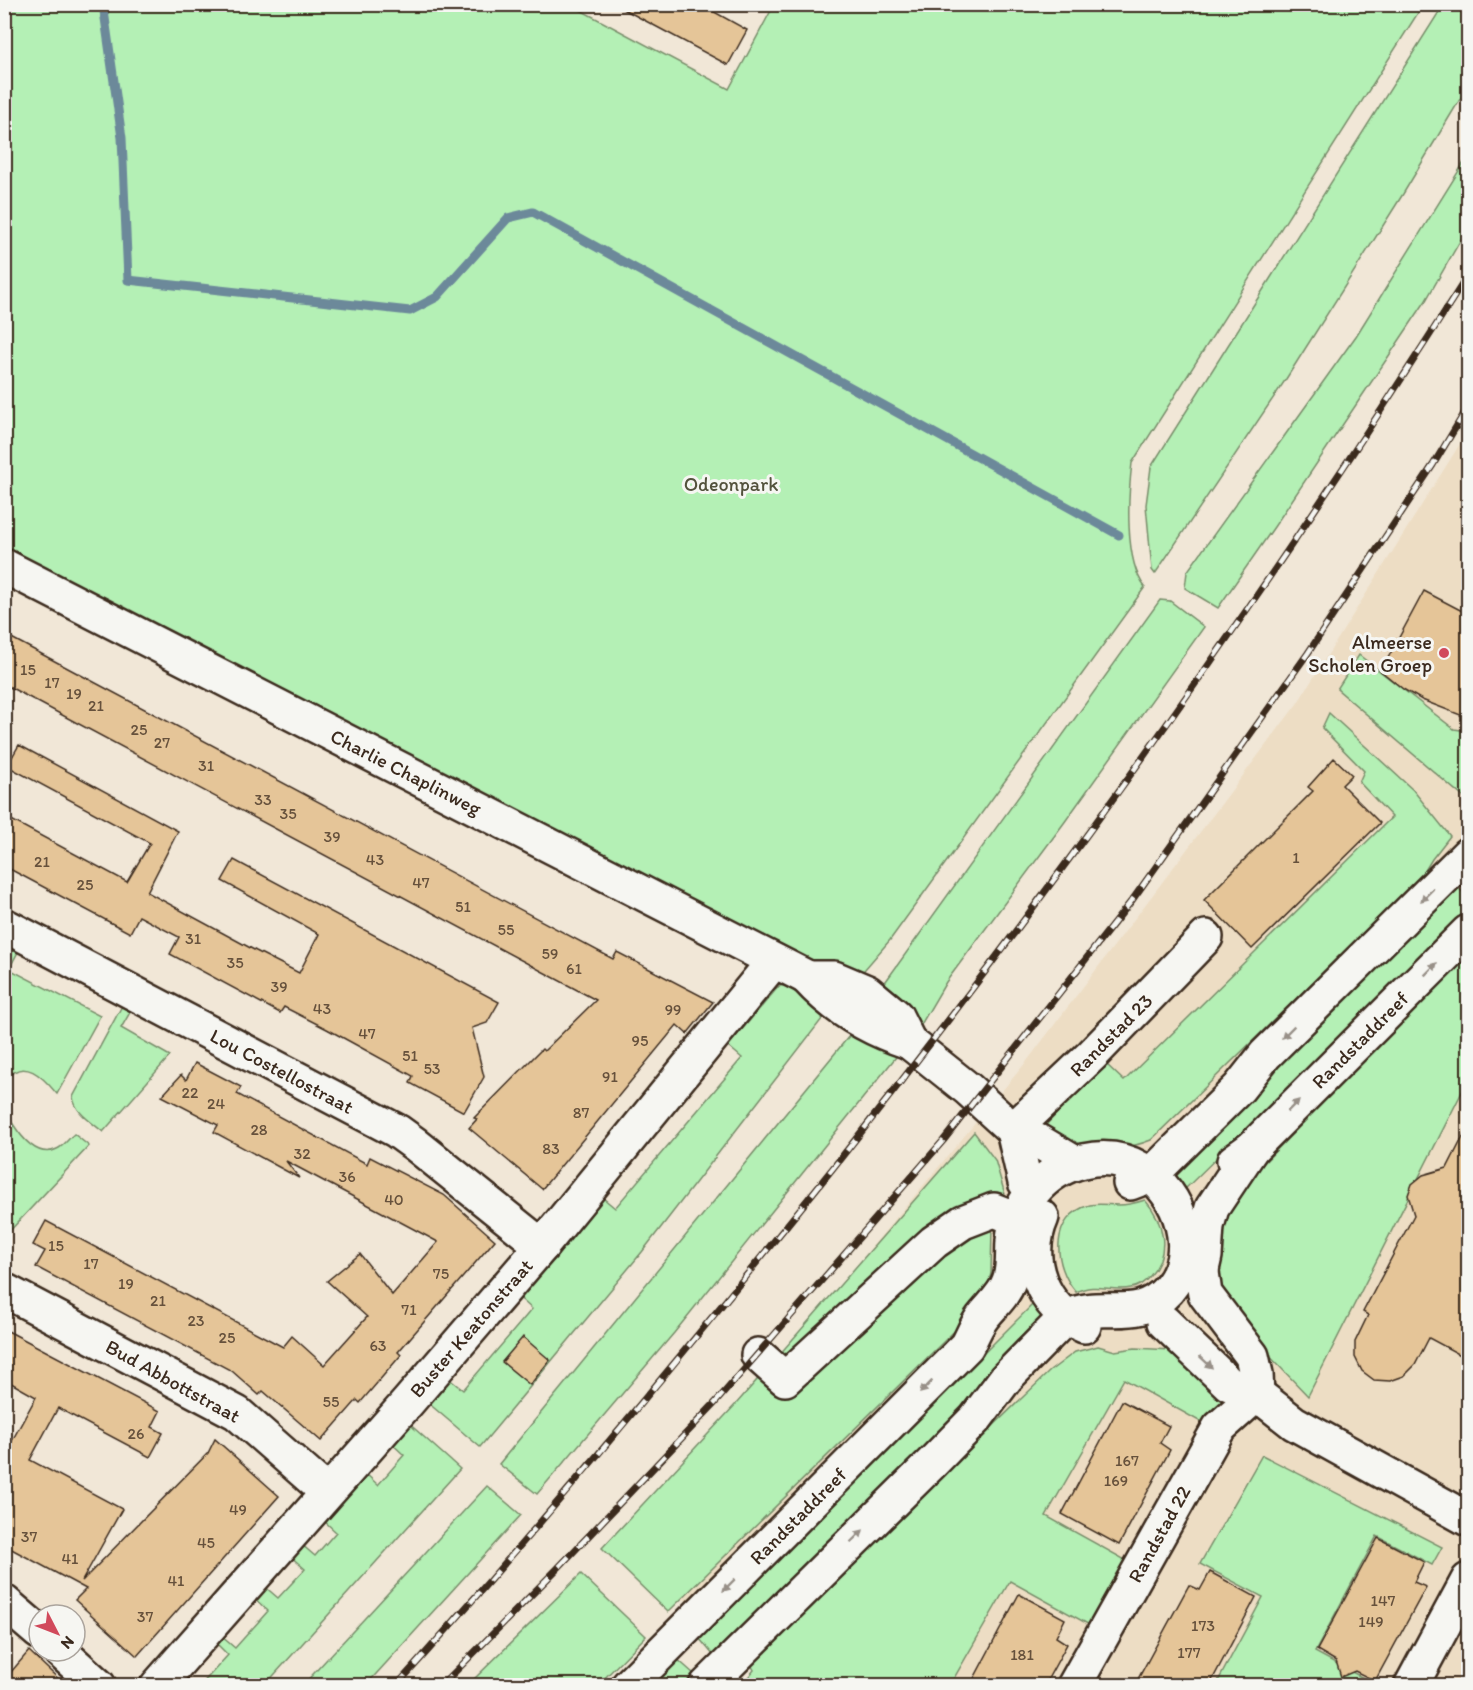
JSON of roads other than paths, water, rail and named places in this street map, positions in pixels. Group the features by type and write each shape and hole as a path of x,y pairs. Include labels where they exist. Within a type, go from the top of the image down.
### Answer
{"street":[{"name":"Charlie Chaplinweg","path":"4,566 810,979 825,997 850,1015 885,1034 909,1042 968,1089 1014,1130 1075,1163"},
{"path":"758,1355 784,1379 902,1270 963,1222 994,1210 1031,1208 1052,1202 1062,1192 1089,1181 1130,1183 1141,1170 1141,1159 1230,1074 1265,1055 1468,854"},
{"name":"Lou Costellostraat","path":"4,925 397,1131 542,1246"},
{"name":"Randstaddreef","path":"1189,1283 1194,1233 1252,1148 1468,932"},
{"name":"Randstad 23","path":"1014,1130 1092,1055 1206,937"},
{"name":"Buster Keatonstraat","path":"157,1686 408,1402 542,1246 774,961"},
{"path":"1014,1130 1031,1208"},
{"path":"1031,1208 1052,1174 1075,1163 1104,1159 1141,1170 1170,1198 1194,1233"},
{"name":"Randstaddreef","path":"628,1686 967,1346 981,1319 1025,1263 1013,1237 1031,1208"},
{"path":"1025,1263 1047,1297 1079,1323 1118,1334 1131,1333 1164,1322 1189,1283"},
{"path":"1079,1323 1077,1311 1090,1309 1129,1311 1143,1307 1167,1291 1189,1283"},
{"path":"1189,1283 1243,1364 1257,1394"},
{"name":"Bud Abbottstraat","path":"4,1290 237,1413 327,1492"},
{"path":"1164,1322 1229,1384 1257,1394 1294,1423 1468,1518"},
{"path":"717,1674 976,1418 1006,1378 1079,1323"},
{"name":"Randstad 22","path":"1074,1686 1219,1428 1257,1394"},
{"path":"1411,1686 1468,1580"},
{"path":"4,1602 27,1622"},
{"path":"73,1663 99,1686"}],"waterway":[{"path":"103,4 122,138 128,280 410,311 437,297 508,218 533,212 1119,535"}],"railway":[{"path":"396,1686 564,1495 727,1300 833,1168 1001,951 1163,730 1241,618 1318,505 1468,275"},
{"path":"441,1686 558,1568 715,1403 943,1141 1133,899 1308,653 1433,465 1468,407"}],"place":[{"name":"Almeerse Scholen Groep","path":"1444,653"}],"park label":[{"name":"Odeonpark","path":"731,484"}]}
